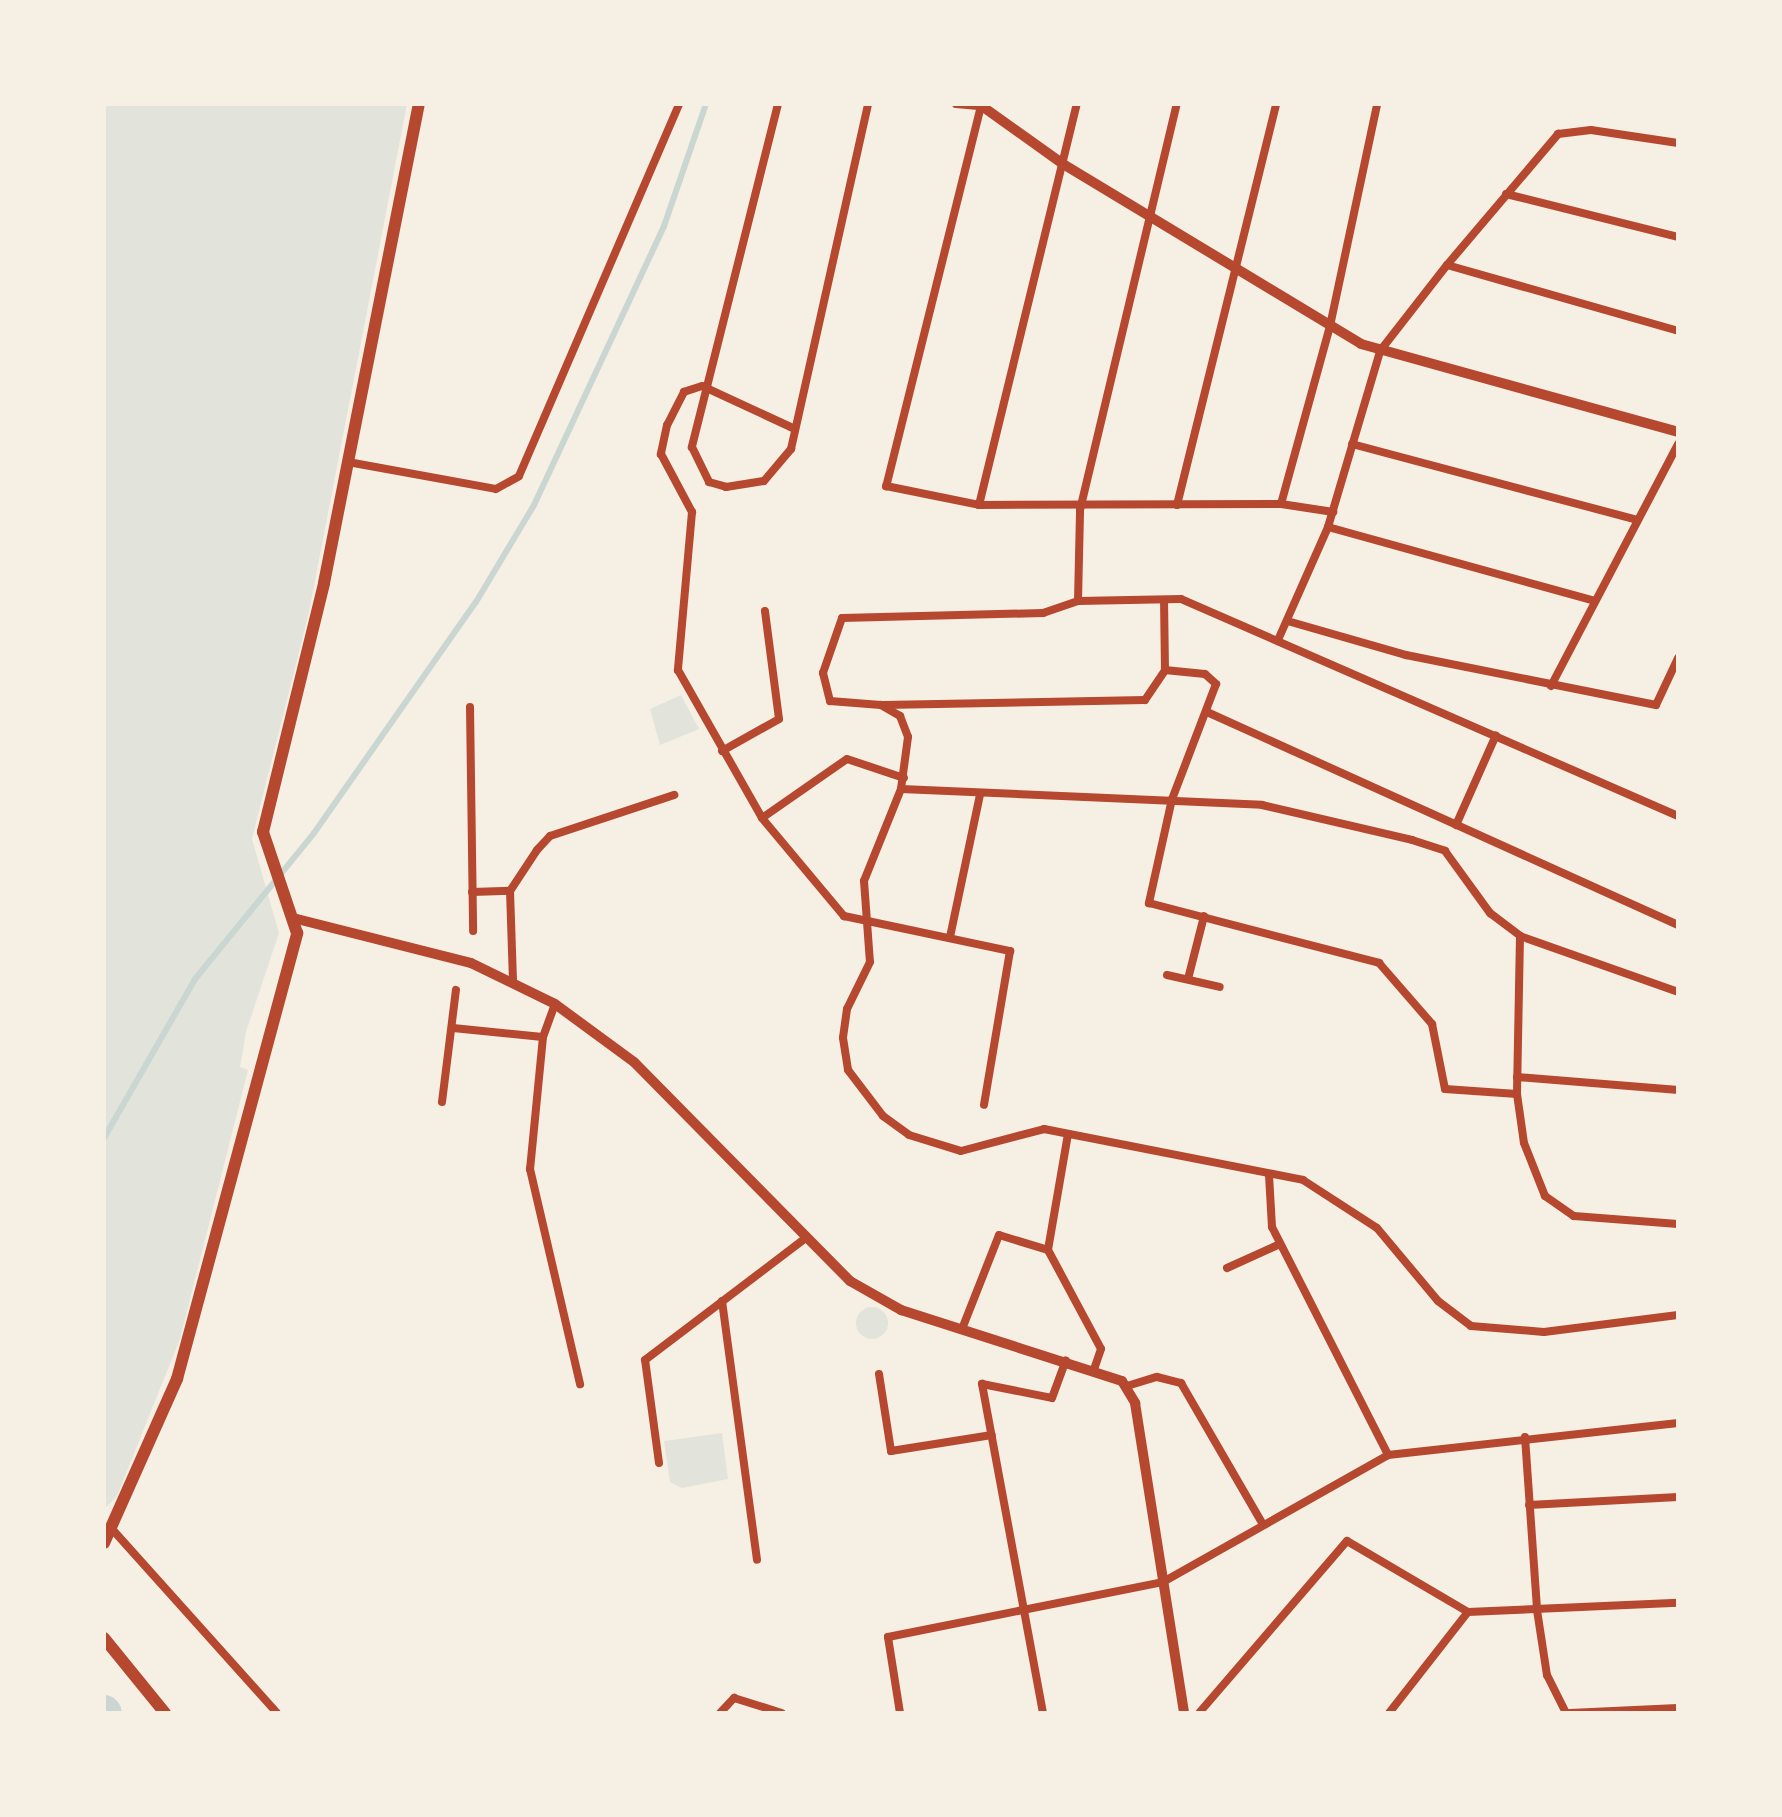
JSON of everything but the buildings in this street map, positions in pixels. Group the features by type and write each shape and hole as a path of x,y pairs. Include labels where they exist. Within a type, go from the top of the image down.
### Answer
{"main road":[{"path":"104,1543 186,1352 297,919 263,832 348,462 419,104"},
{"path":"104,1638 165,1713"}],"street":[{"path":"348,462 496,489 519,476 679,104"},
{"path":"778,104 702,386 692,447 709,482 747,487 764,481 788,458 868,104"},
{"path":"956,104 980,105 1063,164 1330,326 1380,351 1678,432"},
{"path":"979,505 1077,104"},
{"path":"1078,601 1080,510 1177,104"},
{"path":"1177,505 1238,271 1276,104"},
{"path":"1281,504 1330,326 1377,104"},
{"path":"980,105 886,486 979,505 1080,510 1281,504 1333,512"},
{"path":"1278,640 1291,622 1328,527 1380,351 1447,265 1542,147 1567,131 1678,143"},
{"path":"1506,194 1678,237"},
{"path":"1447,265 1678,331"},
{"path":"795,429 702,386 684,392 661,454 692,512 678,670 762,818 844,916 861,917 1010,951 984,1105"},
{"path":"1352,444 1637,520"},
{"path":"1551,686 1592,600 1678,444"},
{"path":"1328,527 1592,600"},
{"path":"1164,600 1165,670 1145,700 840,705 823,688 842,618 1043,613 1078,601 1181,599 1678,816"},
{"path":"722,751 779,719 765,611"},
{"path":"1291,622 1551,686 1656,705 1678,658"},
{"path":"1165,670 1212,677 1207,712 1172,799 1149,903 1379,963 1432,1024 1445,1089 1517,1094"},
{"path":"881,705 900,716 908,737 904,778 864,881 861,917 870,962 847,1009 843,1038 848,1070 883,1116 909,1135 961,1151 1044,1129 1269,1175 1333,1195 1377,1228 1438,1301 1471,1326 1544,1332 1678,1315"},
{"path":"470,707 473,931"},
{"path":"1207,712 1678,925"},
{"path":"1456,825 1496,735"},
{"path":"762,818 847,759 904,778"},
{"path":"901,789 980,795 1172,799 1262,805 1445,851 1490,913 1520,936 1678,992"},
{"path":"513,981 510,891 550,836 674,795"},
{"path":"950,937 980,795"},
{"path":"472,892 510,891"},
{"path":"1188,979 1204,916"},
{"path":"297,919 435,952 513,981 555,1004 634,1062 803,1240 875,1297 962,1329 1094,1369 1127,1386 1157,1377 1181,1383 1262,1523"},
{"path":"1520,936 1517,1094 1524,1143 1545,1196 1574,1216 1678,1224"},
{"path":"1167,975 1220,987"},
{"path":"442,1102 456,990"},
{"path":"555,1004 543,1037 530,1169 580,1384"},
{"path":"453,1028 543,1037"},
{"path":"1517,1077 1678,1090"},
{"path":"1068,1134 1048,1250 1101,1349 1094,1369"},
{"path":"1269,1175 1280,1244 1388,1455"},
{"path":"962,1329 999,1235 1048,1250"},
{"path":"659,1463 645,1360 803,1240"},
{"path":"1227,1268 1280,1244"},
{"path":"722,1301 757,1560"},
{"path":"1043,1713 982,1384 1052,1398 1066,1360"},
{"path":"879,1374 891,1451 992,1435"},
{"path":"1127,1386 1184,1713"},
{"path":"900,1713 888,1637 1163,1582 1262,1523 1388,1455 1525,1437 1678,1423"},
{"path":"1525,1437 1537,1610 1547,1675 1568,1713 1678,1708"},
{"path":"1529,1505 1678,1497"},
{"path":"112,1529 277,1713"},
{"path":"1199,1713 1347,1541 1468,1612 1678,1603"},
{"path":"1389,1713 1468,1612"},
{"path":"720,1713 734,1698 782,1713"}],"shaded area":[{"path":"104,104 407,104 309,612 252,839 279,933 246,1032 240,1067 248,1070 180,1339 117,1496 104,1509"},
{"path":"681,695 699,729 660,745 650,709"},
{"path":"872,1307 884,1311 888,1323 884,1335 872,1339 860,1335 856,1323 860,1311"},
{"path":"722,1433 728,1479 682,1488 670,1482 664,1441"}],"waterway":[{"path":"104,1138 195,979 314,833 476,602 534,505 664,226 706,104"}]}
